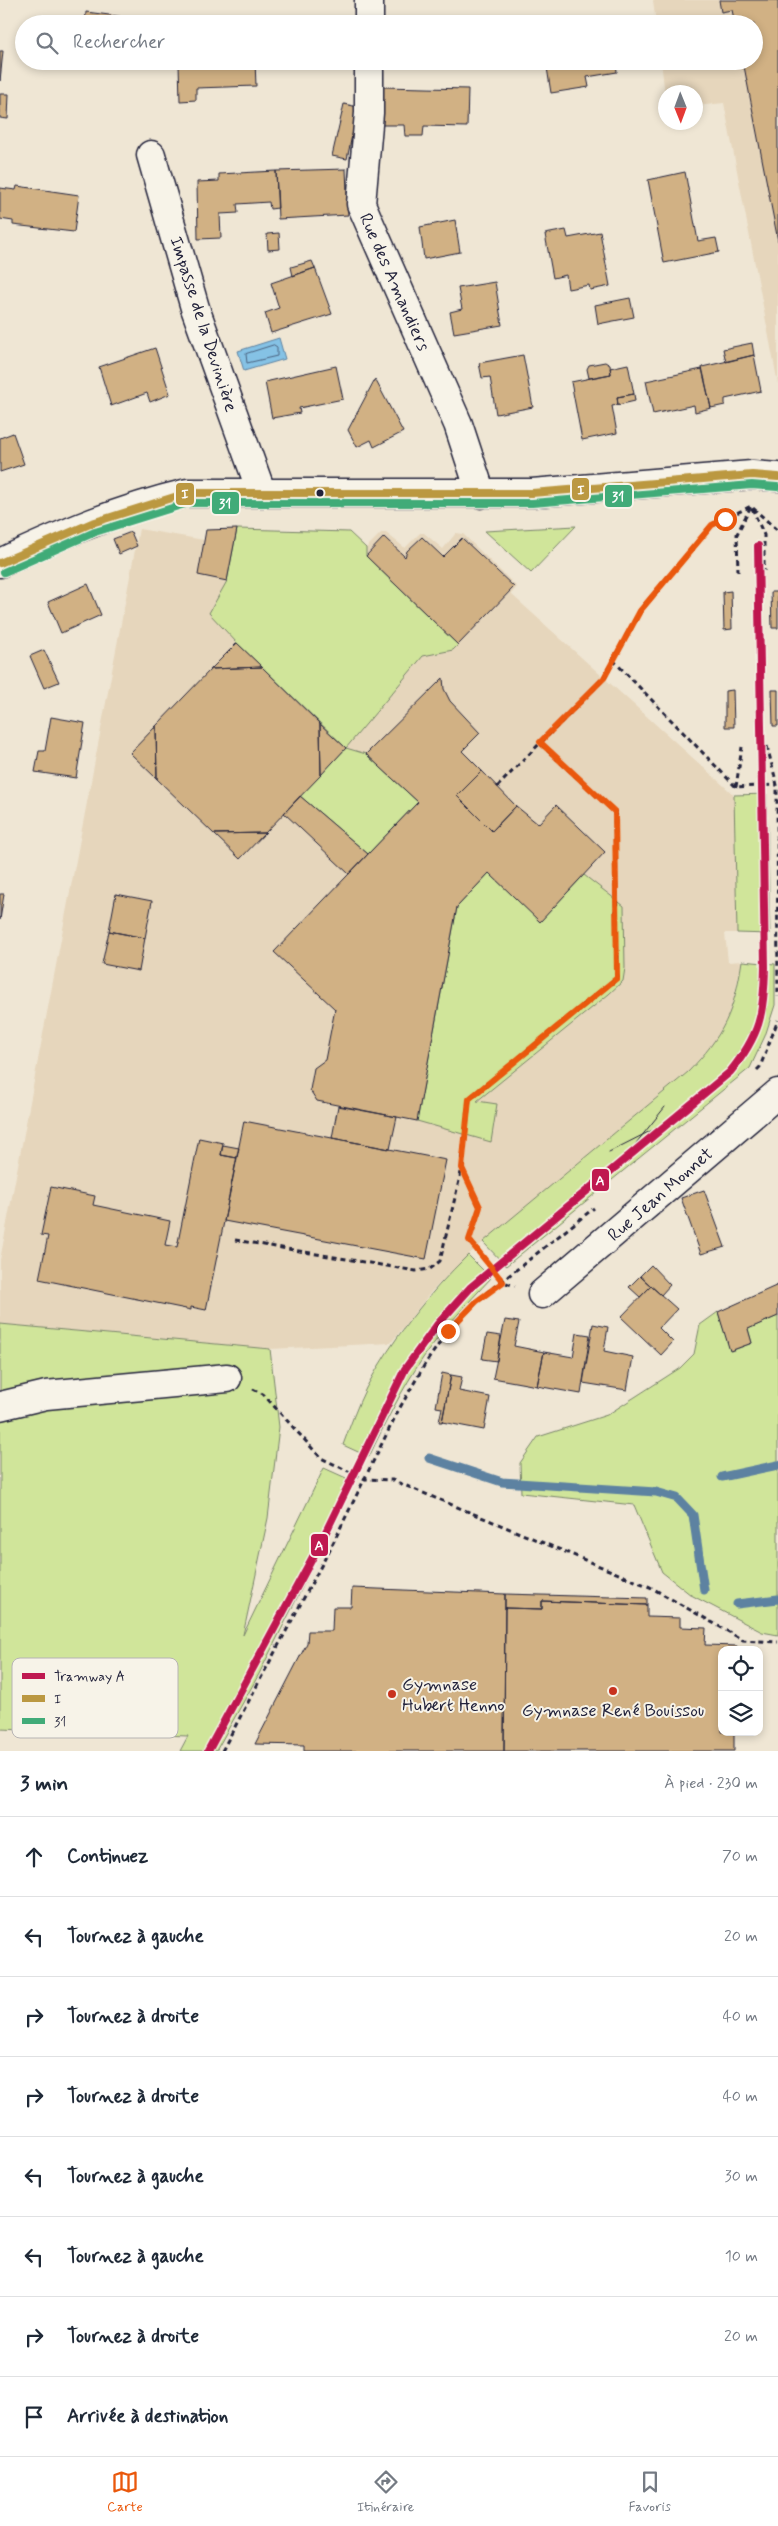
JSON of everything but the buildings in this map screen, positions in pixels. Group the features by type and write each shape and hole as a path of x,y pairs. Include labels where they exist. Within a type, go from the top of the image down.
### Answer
{"street":[{"path":"369,0 369,15"},
{"name":"Rue des Amandiers","path":"369,70 369,113 361,204 458,424 481,494"},
{"name":"Impasse de la Devinière","path":"152,155 195,308 261,491"},
{"path":"0,562 91,522 143,504 187,493 261,491 481,494 565,492 752,476 778,477"},
{"name":"Rue Jean Monnet","path":"542,1294 778,1093"},
{"path":"0,1406 46,1395 227,1378"}],"path":[{"path":"751,506 764,535 764,571"},
{"path":"738,572 737,534 751,506"},
{"path":"497,787 604,678 640,611 712,525 751,506"},
{"path":"613,660 736,787 777,785"},
{"path":"235,1240 416,1271 430,1269 440,1261 462,1168 469,1099 617,978 615,812 540,742"},
{"path":"767,746 777,785 778,996"},
{"path":"736,787 742,747"},
{"path":"753,1073 760,1067 778,1020"},
{"path":"462,1168 480,1207 469,1240 503,1282 542,1294"},
{"path":"222,1751 330,1549 398,1411 425,1364 448,1331 477,1301 601,1203"},
{"path":"227,1378 263,1394 321,1458 364,1479 392,1480 650,1587 743,1640 778,1642"}],"shaded area":[{"path":"653,0 778,0 778,384 724,103 703,105 703,85 664,85 662,70 763,70 763,15 655,15"},
{"path":"139,529 204,540 206,530 349,532 366,548 381,533 386,533 405,548 420,533 424,533 443,549 456,533 463,534 517,587 511,594 734,795 737,933 725,933 728,962 742,961 731,1012 717,1039 688,1072 468,1255 431,1292 391,1343 270,1349 0,1324 0,1260"}],"green space":[{"path":"576,526 531,573 485,531"},
{"path":"237,529 349,532 366,548 366,556 458,645 453,650 423,656 346,748 237,643 209,613 227,581"},
{"path":"346,748 366,754 418,802 368,854 300,796"},
{"path":"767,794 770,934 737,933 734,795"},
{"path":"489,873 540,921 584,875 624,906 625,968 623,981 609,994 477,1101 497,1104 491,1142 417,1121 457,907"},
{"path":"742,961 775,964 775,1005 765,1036 750,1068 506,1266 483,1242 688,1072 700,1059 726,1022 735,995"},
{"path":"468,1255 491,1278 447,1327 423,1358 394,1406 369,1457 343,1445 366,1388 376,1370 412,1317"},
{"path":"718,1312 731,1351 752,1343 748,1329 778,1316 778,1635 762,1632 691,1595 662,1572 634,1505 521,1493 520,1463 538,1437 607,1415 680,1368 694,1354 700,1325"},
{"path":"0,1324 270,1349 279,1427 268,1518 243,1635 324,1468 355,1482 259,1674 216,1751 180,1751 188,1736 178,1736 178,1658 12,1658 12,1729 0,1729"}],"water":[{"path":"279,338 285,359 244,371 238,351"}],"waterway":[{"path":"429,1458 502,1482 656,1492 677,1498 693,1515 704,1590"},
{"path":"722,1477 778,1465"},
{"path":"737,1604 778,1599"}],"tram line":[{"name":"A","path":"208,1751 321,1542 405,1369 437,1325 471,1287 730,1072 754,1035 761,1011 765,967 758,546"},
{"path":"620,1163 665,1107"},
{"path":"609,1152 674,1119"}],"transit line":[{"name":"I","path":"0,563 92,523 187,493 532,493 752,475 778,477"},
{"name":"31","path":"4,572 95,532 188,503 532,503 752,485 777,487"}],"place":[{"name":"Gymnase René Bouissou","path":"613,1691"},
{"name":"Gymnase Hubert Henno","path":"392,1694"}],"route":[{"path":"448,1331 477,1301 503,1282 469,1240 480,1207 462,1168 469,1099 617,978 615,812 540,742 604,678 640,611 712,525 725,519"}]}
